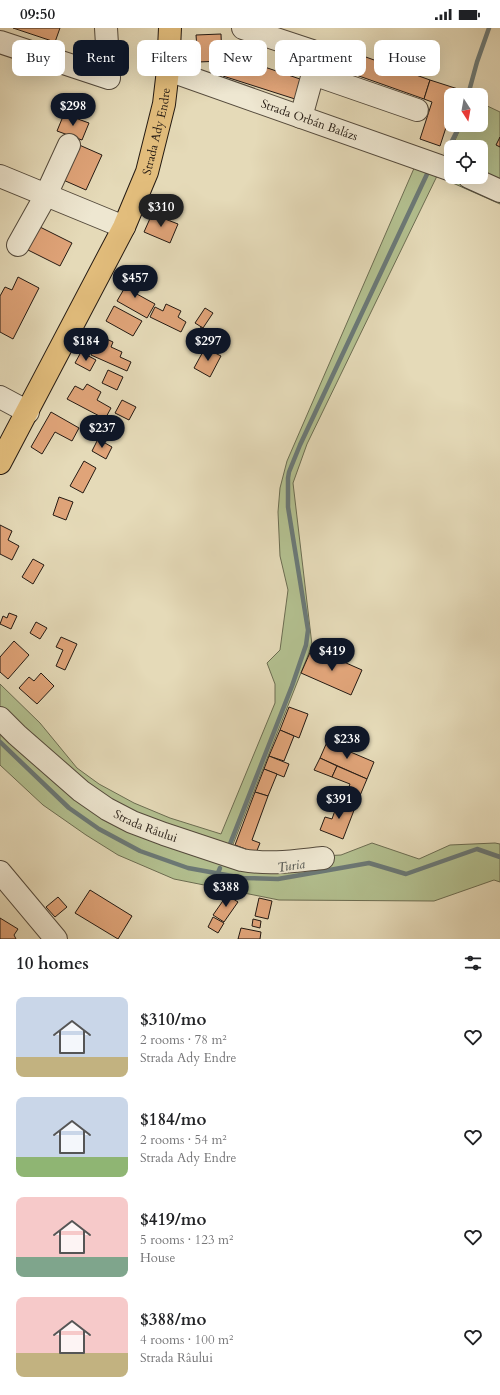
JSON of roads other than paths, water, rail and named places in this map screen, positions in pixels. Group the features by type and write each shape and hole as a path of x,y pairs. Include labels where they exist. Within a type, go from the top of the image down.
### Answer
{"main road":[{"name":"Strada Ady Endre","path":"169,40 170,28"},
{"name":"Strada Ady Endre","path":"0,463 124,227 147,172 164,104 167,76"}],"street":[{"path":"0,42 109,78 106,28"},
{"path":"243,28 279,40"},
{"name":"Strada Orbán Balázs","path":"185,76 444,168"},
{"path":"301,117 312,76"},
{"path":"319,76 417,110"},
{"path":"18,245 46,195 69,145"},
{"path":"0,176 124,227"},
{"path":"486,184 500,190"},
{"path":"0,397 28,412"},
{"name":"Strada Râului","path":"0,718 17,736 81,791 132,822 242,860 262,863 279,863 323,858"},
{"path":"0,872 56,939"}],"waterway":[{"path":"470,88 489,28"},
{"path":"452,140 456,132"},
{"path":"230,844 292,686 306,645 308,630 288,507 289,472 300,445 428,172"},
{"name":"Turia","path":"0,742 69,808 99,829 140,851 188,868 243,878 278,879 369,863 406,874 477,849 500,857"},
{"name":"Turia","path":"217,875 220,868"}]}
